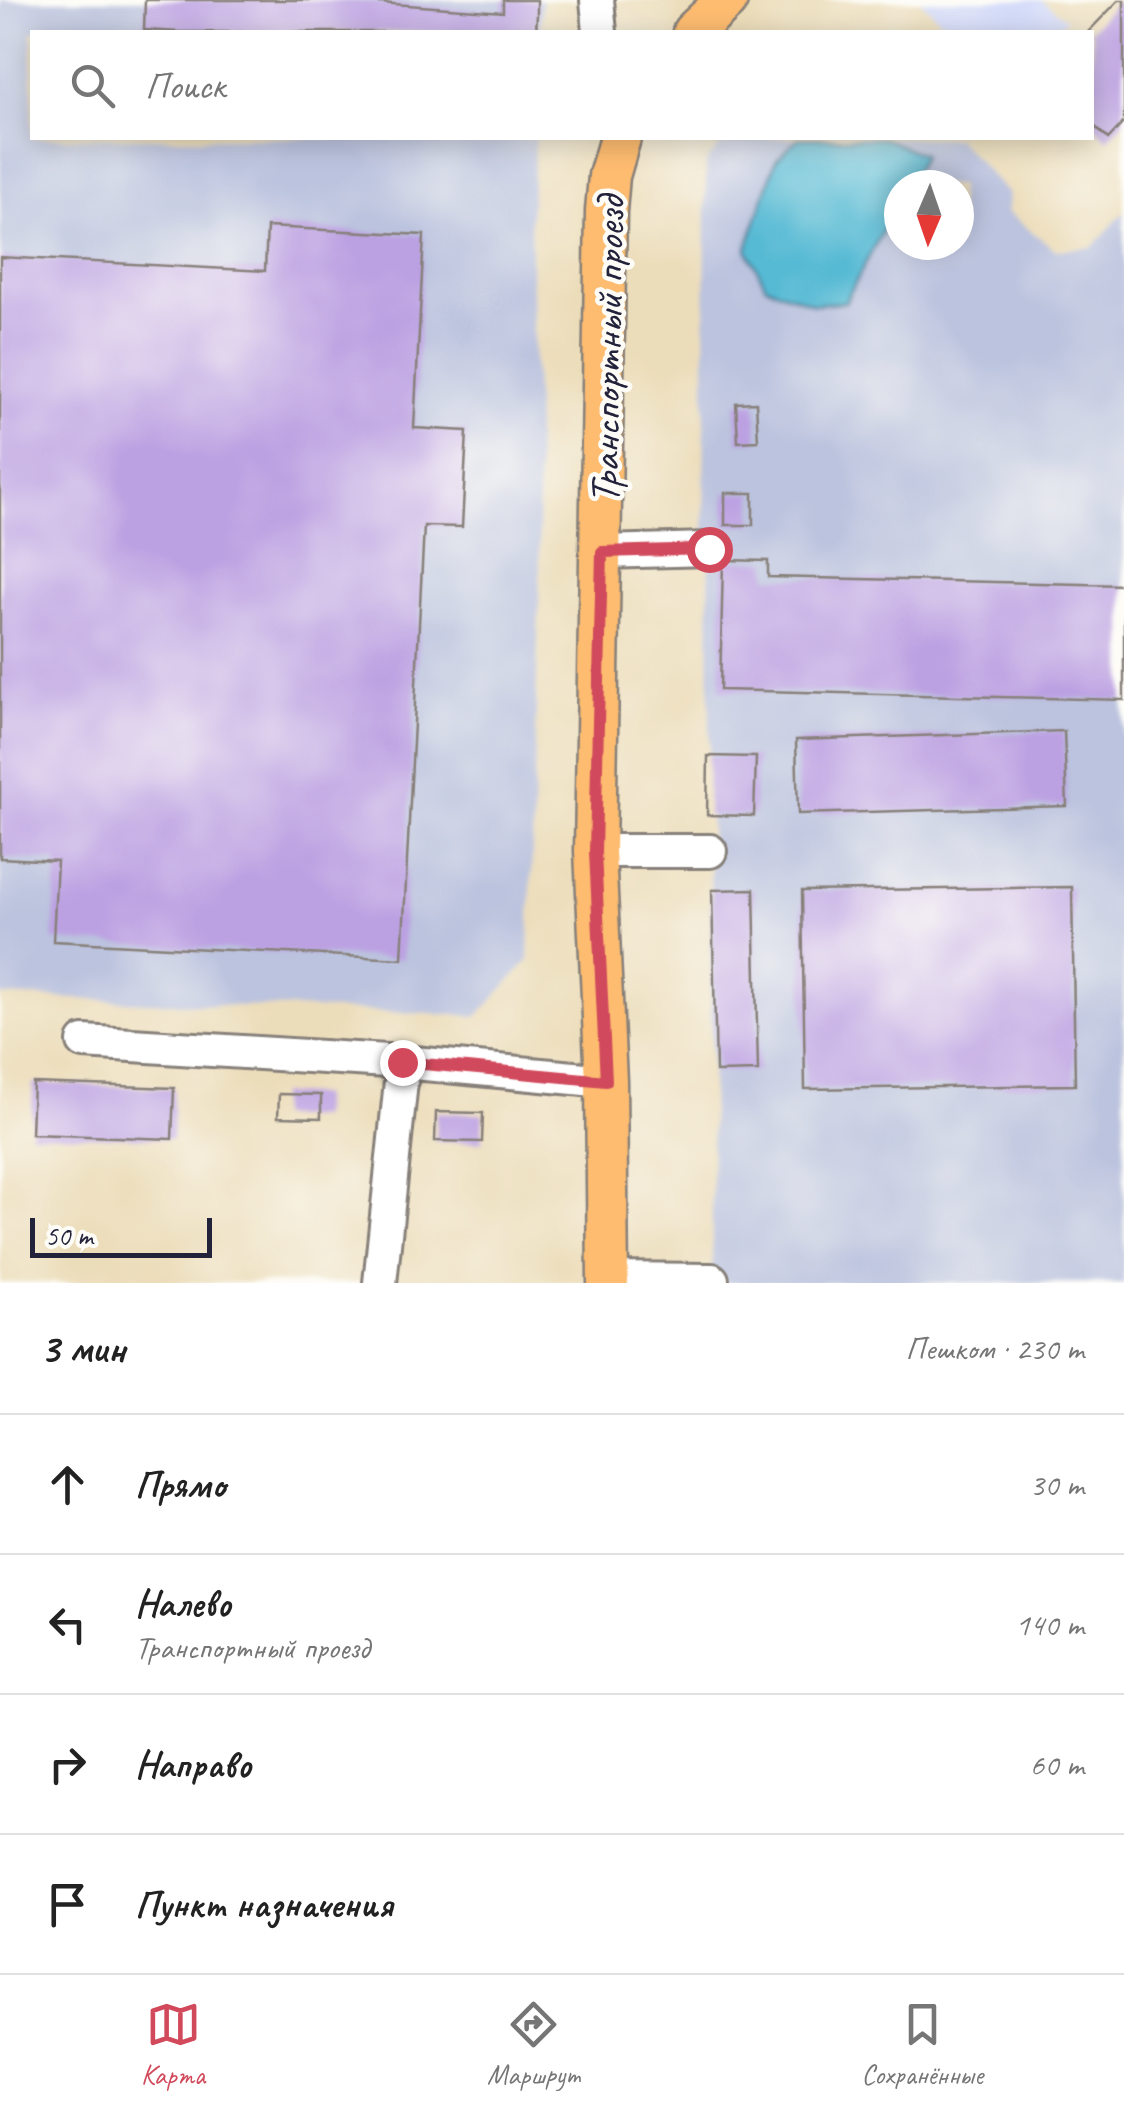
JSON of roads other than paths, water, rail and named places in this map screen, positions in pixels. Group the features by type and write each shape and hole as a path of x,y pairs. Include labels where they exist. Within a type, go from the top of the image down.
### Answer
{"main road":[{"path":"695,30 727,0"},
{"name":"Транспортный проезд","path":"608,1281 606,1081 595,852 606,212 609,176 619,140"}],"lane":[{"path":"597,0 600,30"},
{"path":"602,552 709,549"},
{"path":"595,852 710,852"},
{"path":"84,1042 402,1062 606,1081"},
{"path":"380,1283 402,1062"},
{"path":"608,1281 712,1280"}],"water":[{"path":"796,140 888,140 923,155 915,170 884,170 884,228 845,302 814,304 766,286 747,249 776,160"}]}
